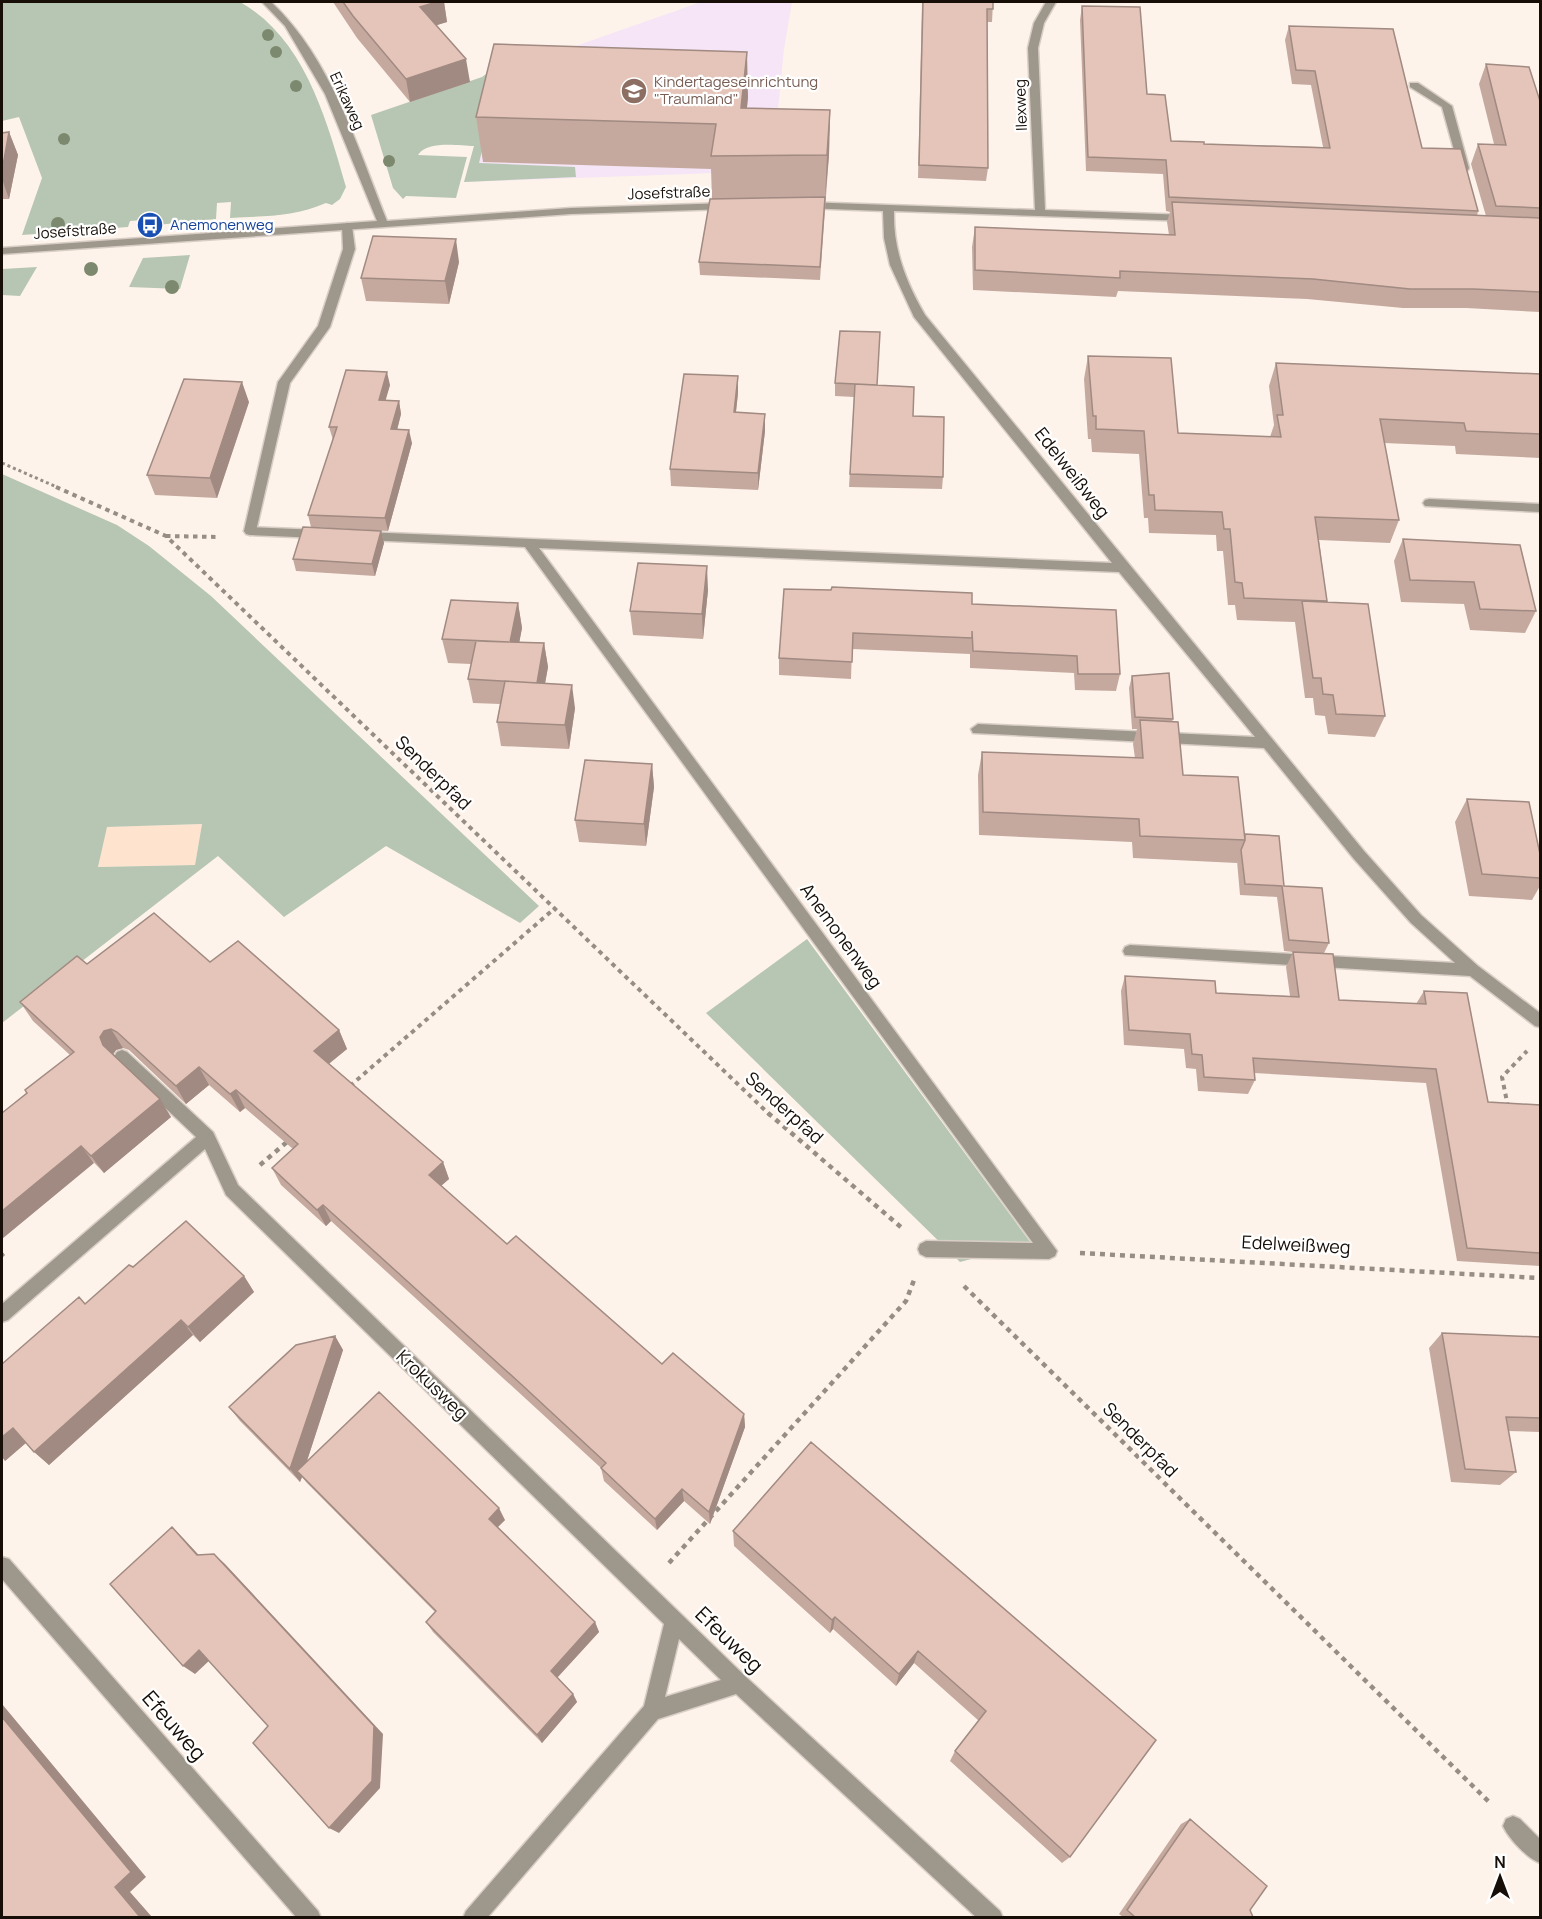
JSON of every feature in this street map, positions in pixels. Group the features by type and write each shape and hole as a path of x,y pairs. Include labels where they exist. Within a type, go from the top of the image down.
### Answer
{"street":[{"name":"Erikaweg","path":"266,2 290,24 330,94 383,223"},
{"name":"Ilexweg","path":"1040,211 1033,48 1044,10 1051,2"},
{"path":"1414,85 1447,106 1466,174"},
{"path":"790,204 1195,218"},
{"name":"Josefstraße","path":"2,251 572,211 736,206"},
{"name":"Edelweißweg","path":"889,207 888,232 893,261 901,285 920,316 1359,855 1416,919 1473,970 1540,1021"},
{"path":"331,534 250,531 285,382 324,327 349,249 347,226"},
{"path":"1429,503 1540,508"},
{"path":"355,536 1123,568"},
{"name":"Anemonenweg","path":"529,544 1049,1251"},
{"path":"978,729 1269,743"},
{"path":"1130,951 1473,970"},
{"name":"Krokusweg","path":"122,1057 207,1137 232,1190 674,1620"},
{"path":"2,1314 207,1137"},
{"path":"926,1249 1049,1251"},
{"name":"Efeuweg","path":"2,1566 311,1917"},
{"name":"Efeuweg","path":"674,1620 739,1683 993,1917"},
{"name":"Efeuweg","path":"473,1917 652,1711 674,1620"},
{"path":"652,1711 739,1683"},
{"path":"1513,1826 1540,1853"}],"path":[{"name":"Senderpfad","path":"2,463 166,536 774,1119 926,1249 1513,1826"},
{"path":"166,536 243,537 250,531"},
{"path":"343,1093 555,908"},
{"path":"1509,1110 1502,1077 1533,1045"},
{"path":"232,1190 290,1139"},
{"path":"644,1590 906,1301 926,1249"},
{"name":"Edelweißweg","path":"1049,1251 1540,1278"}],"shaded area":[{"name":"Kindertageseinrichtung \"Traumland\"","path":"701,2 792,2 784,49 772,171 464,182 474,146 570,48"},
{"path":"202,824 195,865 98,867 106,827"}],"green space":[{"path":"2,2 240,2 262,18 281,37 297,59 310,83 331,135 346,187 340,199 332,205 326,203 291,213 230,218 231,202 217,203 216,219 157,225 157,219 130,221 128,227 22,235 42,178 19,117 2,121"},
{"path":"489,72 497,90 479,163 575,167 576,177 464,182 474,146 436,146 423,150 418,155 467,157 456,198 406,196 403,199 393,188 371,115 482,77"},
{"path":"190,255 180,289 129,287 143,258"},
{"path":"37,267 20,296 2,295 2,269"},
{"path":"2,474 117,525 149,546 211,596 539,906 520,923 386,846 284,917 218,856 2,1023","holes":["202,824 195,865 98,867 107,827"]},
{"path":"807,939 1031,1243 960,1262 706,1013"}],"building":[{"path":"343,2 437,2 420,7 466,59 406,79"},
{"path":"923,2 993,2 993,9 987,9 988,168 919,165"},
{"path":"1082,6 1140,7 1147,94 1165,95 1171,141 1204,142 1204,144 1330,148 1315,71 1296,70 1289,26 1393,29 1422,148 1461,149 1478,211 1169,197 1166,160 1088,157"},
{"path":"494,44 747,52 741,108 830,110 827,155 711,156 716,124 476,117"},
{"path":"1486,64 1529,67 1540,101 1540,208 1496,206 1478,144 1506,145"},
{"path":"9,132 2,171 2,133"},
{"path":"825,197 820,267 699,262 710,199"},
{"path":"1172,202 1540,218 1540,292 1410,289 1313,279 1120,271 1120,278 975,270 975,227 1175,235"},
{"path":"373,236 456,239 445,281 361,278"},
{"path":"840,331 880,332 877,385 835,383"},
{"path":"1088,356 1171,358 1178,433 1281,437 1277,415 1283,415 1276,363 1540,374 1540,434 1466,431 1464,423 1380,419 1399,520 1315,517 1327,601 1244,598 1242,583 1235,582 1230,529 1224,529 1222,512 1155,510 1154,495 1149,495 1144,431 1096,429"},
{"path":"346,370 387,372 379,400 399,401 391,429 409,430 385,518 308,515 337,427 329,427"},
{"path":"684,374 738,376 734,412 765,414 758,473 670,469"},
{"path":"184,379 242,382 210,478 147,475"},
{"path":"855,384 914,387 913,416 944,417 943,477 850,474"},
{"path":"303,527 381,531 372,564 293,559"},
{"path":"1403,539 1520,545 1536,611 1480,609 1474,582 1410,580"},
{"path":"638,563 707,566 702,614 630,611"},
{"path":"832,587 972,593 972,604 1116,610 1120,674 1078,674 1077,656 973,651 972,631 972,638 853,633 852,662 779,658 784,589 831,590"},
{"path":"451,600 518,603 510,642 544,643 537,683 468,679 476,641 509,642 442,639"},
{"path":"1302,601 1368,604 1385,716 1336,714 1333,695 1323,694 1321,678 1313,678"},
{"path":"1169,673 1173,719 1135,717 1132,676"},
{"path":"505,681 572,685 565,725 497,722"},
{"path":"1140,720 1178,722 1183,775 1238,777 1245,840 1140,836 1139,819 983,812 982,752 1143,758"},
{"path":"585,760 652,764 644,824 575,820"},
{"path":"1467,799 1529,802 1540,854 1540,878 1482,874"},
{"path":"1245,834 1279,836 1284,886 1322,888 1329,943 1289,940 1282,886 1245,884 1241,850"},
{"path":"154,913 210,962 238,941 339,1030 314,1051 443,1162 429,1175 507,1244 516,1236 662,1364 673,1353 744,1414 709,1512 682,1489 655,1519 601,1468 606,1463 522,1385 323,1205 317,1210 272,1168 298,1144 236,1090 230,1094 199,1067 176,1086 111,1029 104,1031 100,1037 103,1045 160,1099 91,1156 81,1146 2,1211 2,1113 27,1093 25,1090 74,1052 20,1002 77,956 87,964"},
{"path":"1293,952 1333,954 1339,1000 1426,1004 1424,991 1467,993 1488,1102 1540,1105 1540,1253 1467,1248 1436,1069 1253,1058 1255,1080 1204,1077 1202,1055 1192,1054 1190,1034 1129,1030 1125,976 1215,981 1216,993 1299,997"},
{"path":"186,1221 244,1276 188,1327 181,1320 34,1452 13,1428 2,1437 2,1364 79,1297 85,1304 129,1265 133,1267"},
{"path":"1442,1333 1540,1337 1540,1418 1506,1417 1516,1472 1465,1469"},
{"path":"335,1336 290,1469 229,1407 296,1345"},
{"path":"379,1392 499,1508 489,1519 595,1622 551,1671 573,1694 537,1735 426,1622 436,1611 297,1471"},
{"path":"811,1442 1156,1740 1070,1857 955,1751 986,1711 918,1651 899,1674 835,1617 832,1620 733,1531"},
{"path":"172,1527 197,1555 214,1554 374,1726 372,1781 329,1828 253,1743 268,1726 199,1650 183,1666 110,1584"},
{"path":"2,1717 131,1872 115,1887 140,1917 2,1917"},
{"path":"1190,1819 1267,1886 1250,1910 1253,1917 1135,1917 1127,1910"}],"place":[{"name":"Kindertageseinrichtung \"Traumland\"","path":"634,91"},
{"name":"Anemonenweg","path":"150,225"}]}
